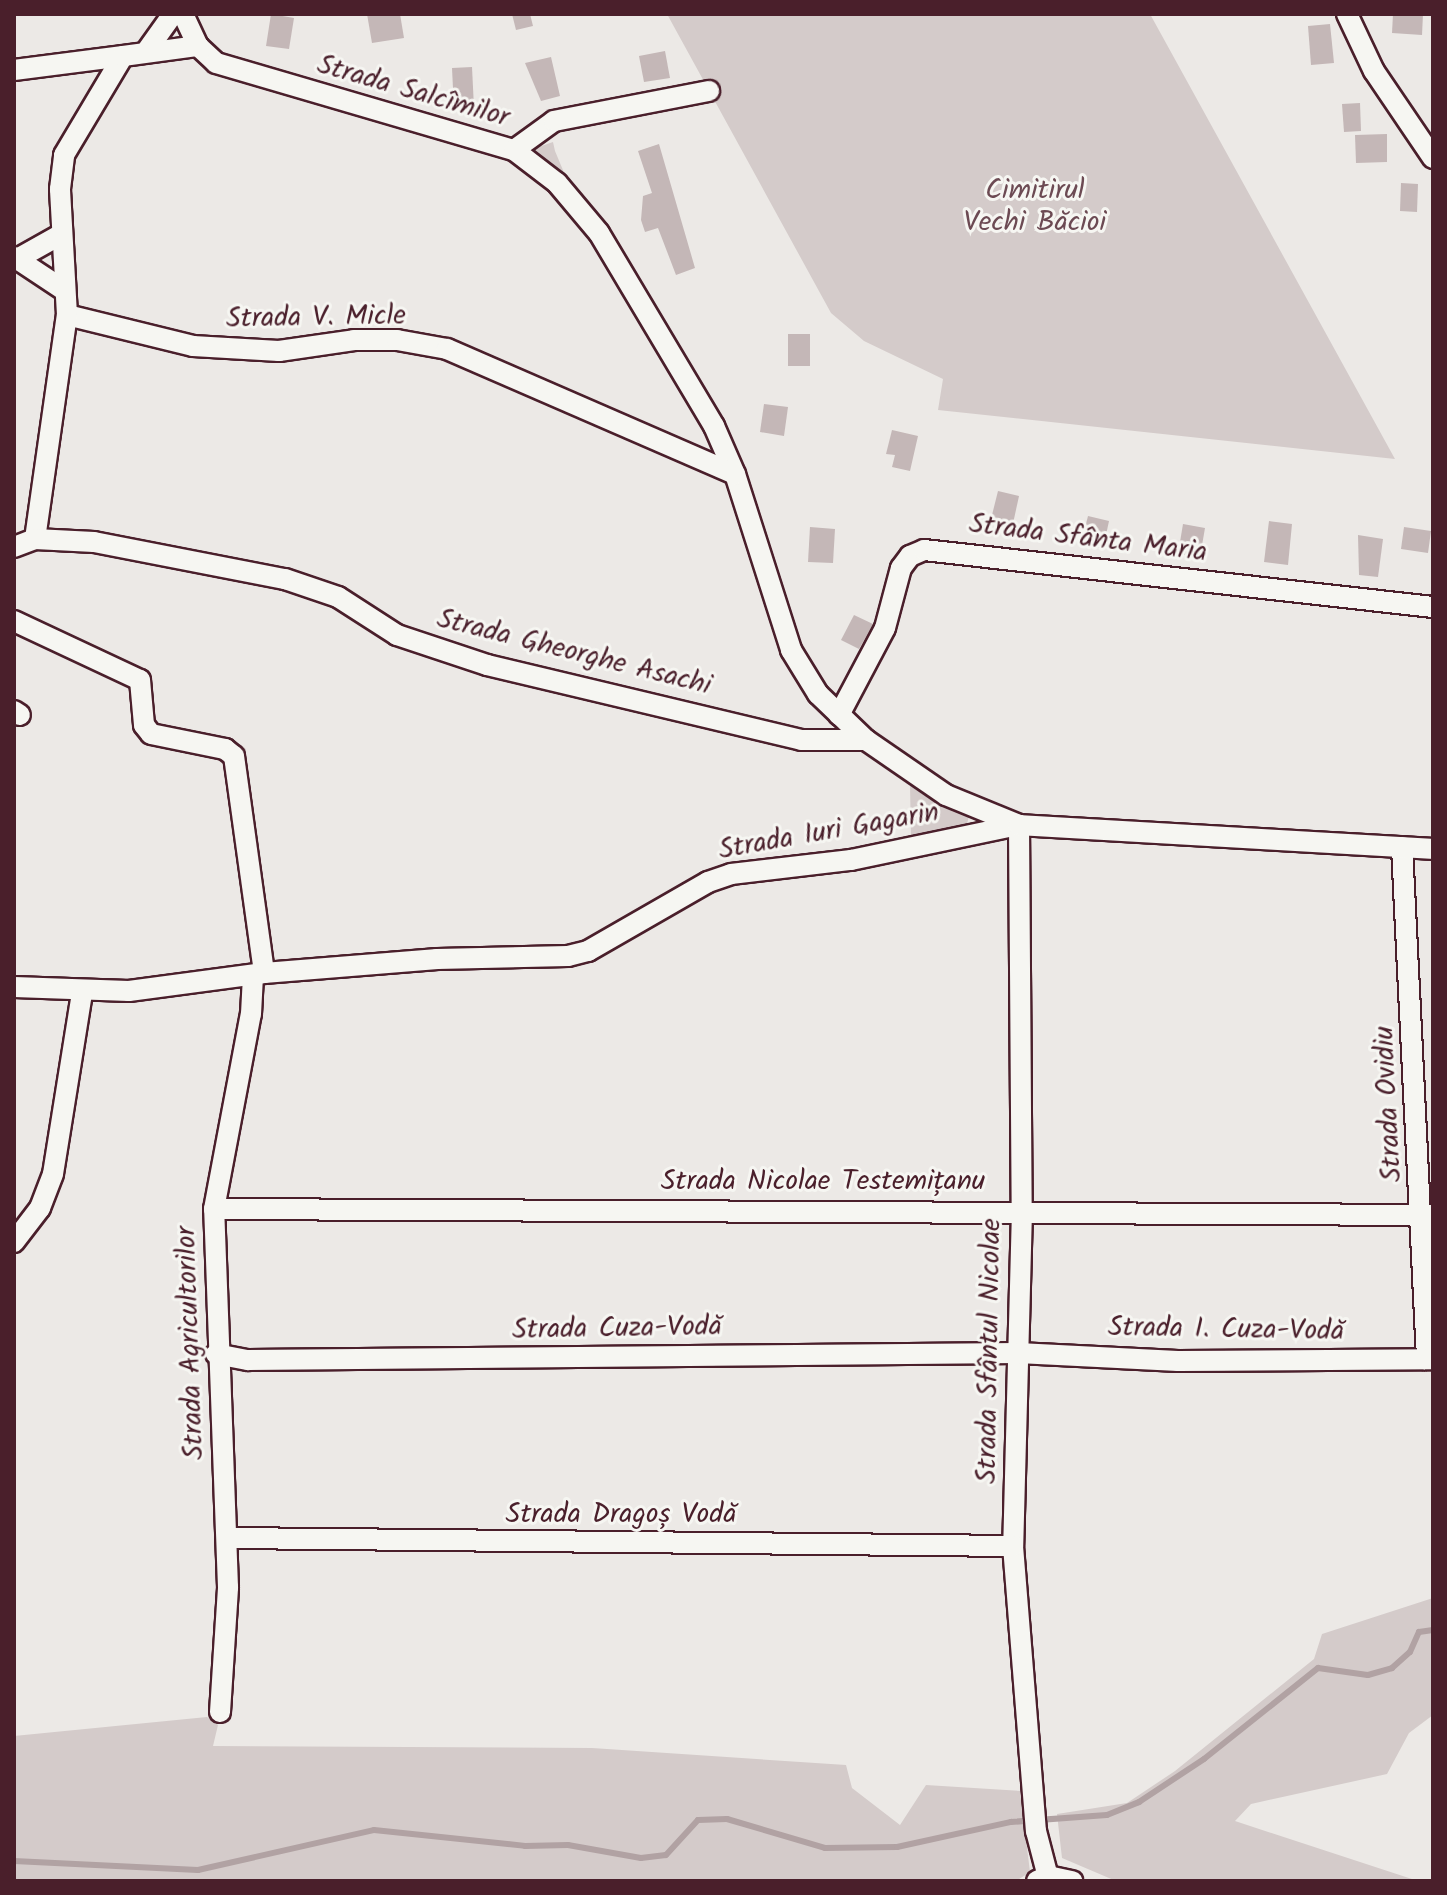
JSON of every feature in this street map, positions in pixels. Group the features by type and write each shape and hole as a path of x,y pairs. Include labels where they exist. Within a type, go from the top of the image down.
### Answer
{"street":[{"path":"148,49 173,14"},
{"path":"14,70 123,56 148,49 198,46 183,14"},
{"path":"1347,14 1374,71 1433,158"},
{"name":"Strada Salcîmilor","path":"198,46 216,63 250,76 514,150 557,183 599,233 677,358 735,474 791,650 818,694 839,715"},
{"path":"35,539 67,315 62,234 64,155 123,56"},
{"path":"514,150 554,121 709,91"},
{"path":"62,234 17,258 64,290"},
{"name":"Strada V. Micle","path":"67,315 193,346 279,351 354,340 397,340 447,349 735,474"},
{"name":"Strada Gheorghe Asachi","path":"14,547 35,539 94,542 285,579 338,597 397,635 487,665 801,740 866,740"},
{"name":"Strada Sfânta Maria","path":"839,715 885,628 901,568 910,556 924,550 1433,607"},
{"name":"Strada Agricultorilor","path":"14,621 140,680 144,725 151,734 225,749 234,756 258,974 214,1209 216,1354 228,1538 220,1712"},
{"path":"839,715 866,740 946,795 1019,825"},
{"name":"Strada Iuri Gagarin","path":"14,987 82,992 129,991 258,974 437,959 568,956 588,951 708,882 731,874 851,860 1019,825 1433,849"},
{"name":"Strada Sfântul Nicolae","path":"1019,825 1022,1210 1013,1546 1036,1831 1045,1879"},
{"name":"Strada Ovidiu","path":"1402,847 1428,1215 1430,1359"},
{"path":"14,1242 40,1208 53,1174 82,992"},
{"name":"Strada Nicolae Testemițanu","path":"214,1209 1022,1210 1428,1215"},
{"name":"Strada Cuza-Vodă","path":"216,1354 248,1360 1018,1353"},
{"name":"Strada I. Cuza-Vodă","path":"1018,1353 1178,1361 1430,1359"},
{"name":"Strada Dragoș Vodă","path":"228,1538 1013,1546"},
{"path":"1045,1879 1072,1881"}],"green space":[{"name":"Cimitirul Vechi Băcioi","path":"667,14 1150,14 1395,459 938,410 943,379 864,341 831,313"},
{"path":"553,142 555,151 565,175 530,150"},
{"path":"910,784 969,816 966,828 911,837"},
{"path":"1433,1598 1433,1715 1409,1733 1387,1774 1251,1804 1235,1821 1418,1881 1116,1881 1062,1858 1057,1814 1127,1803 1175,1771 1314,1659 1322,1634"},
{"path":"207,1717 218,1725 213,1746 592,1748 846,1765 852,1788 900,1825 926,1785 1020,1791 1030,1872 1016,1881 14,1881 14,1736"}],"building":[{"path":"271,14 294,18 289,49 266,46"},
{"path":"367,14 400,14 404,38 372,43"},
{"path":"512,14 530,14 533,26 516,30"},
{"path":"1393,14 1423,14 1422,35 1392,33"},
{"path":"1330,24 1334,63 1311,65 1308,26"},
{"path":"665,51 670,78 644,82 639,56"},
{"path":"551,57 560,96 541,101 525,63"},
{"path":"472,67 474,108 454,109 452,68"},
{"path":"1360,103 1361,131 1344,132 1342,104"},
{"path":"1387,134 1387,162 1356,163 1355,135"},
{"path":"659,144 695,268 676,275 658,228 645,232 641,220 643,196 652,193 638,151"},
{"path":"1401,183 1418,184 1417,212 1400,211"},
{"path":"788,334 810,334 810,366 788,366"},
{"path":"764,404 788,407 784,436 760,432"},
{"path":"892,430 918,436 910,471 892,467 895,455 886,454"},
{"path":"998,491 1019,496 1012,528 990,523"},
{"path":"1088,516 1109,521 1103,549 1081,543"},
{"path":"1269,521 1292,524 1288,565 1264,562"},
{"path":"1183,524 1205,528 1200,557 1178,554"},
{"path":"810,527 835,529 833,563 808,562"},
{"path":"1404,527 1431,531 1428,553 1401,549"},
{"path":"1358,535 1383,539 1378,577 1359,575"},
{"path":"854,615 873,624 859,649 841,640"}],"waterway":[{"path":"14,1861 198,1870 374,1830 525,1846 568,1845 641,1858 666,1855 698,1820 727,1819 825,1848 897,1847 1011,1822 1107,1815 1139,1802 1204,1759 1318,1668 1368,1675 1392,1668 1410,1652 1419,1632 1433,1630"}]}
